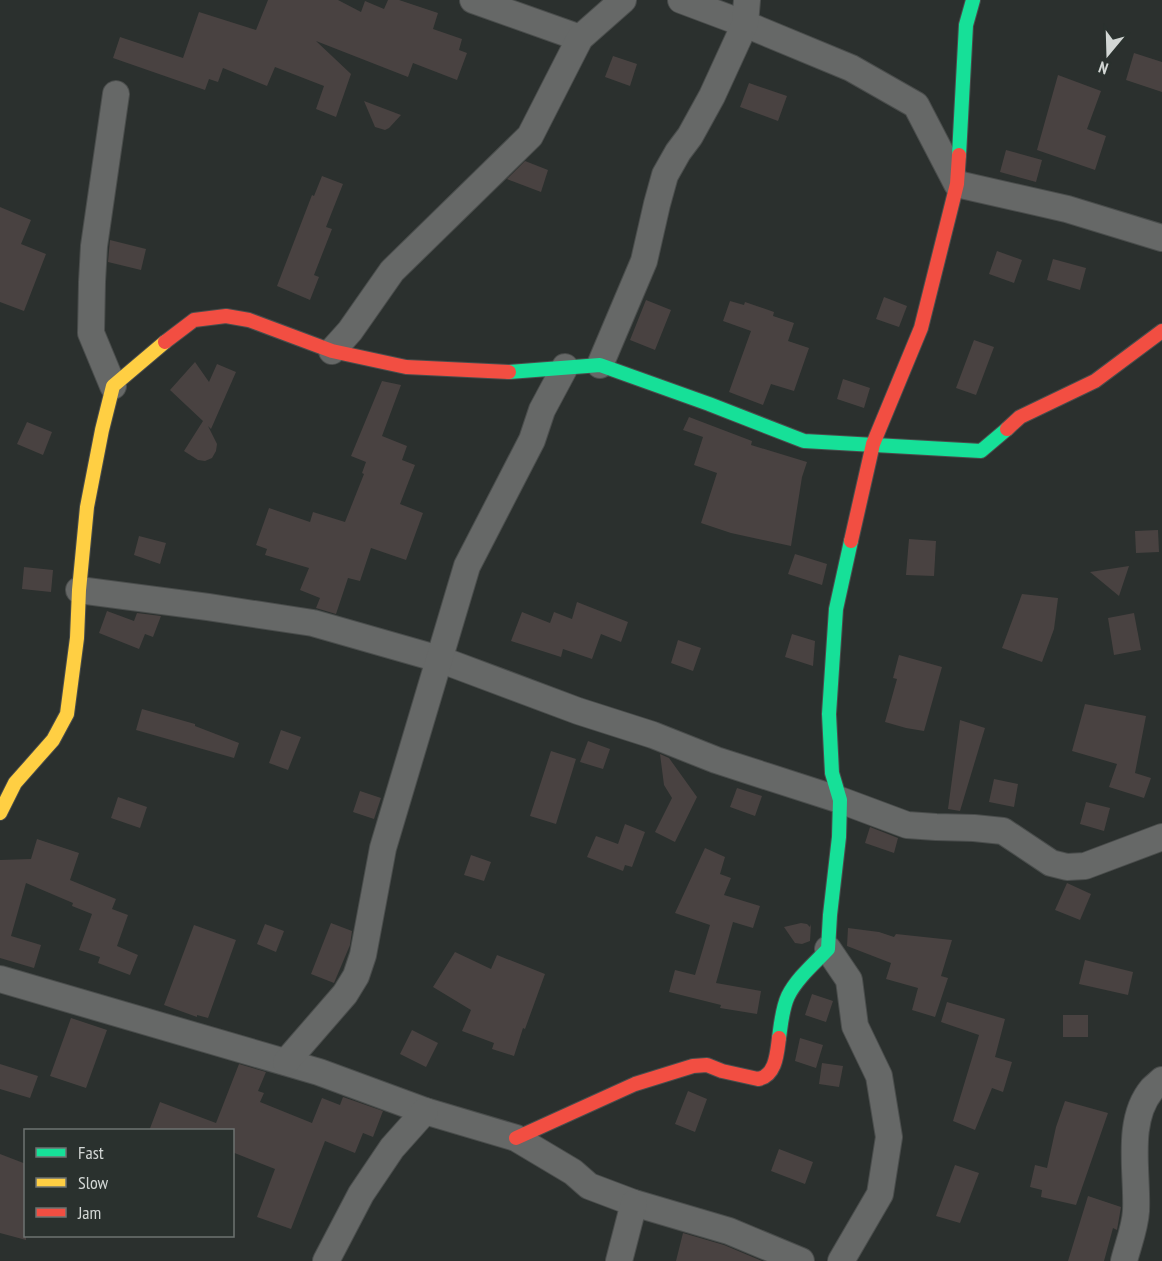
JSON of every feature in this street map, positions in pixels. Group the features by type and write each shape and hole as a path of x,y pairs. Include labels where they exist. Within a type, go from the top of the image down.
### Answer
{"street":[{"path":"473,0 580,38"},
{"path":"332,351 350,332 392,271 530,136 580,38 623,0"},
{"path":"681,0 746,12 916,105 957,184 1067,209 1162,238"},
{"path":"841,1261 880,1194 889,1137 879,1076 855,1026 849,980 828,949 839,837 840,800 832,773 829,714 836,609 873,444 921,328 957,184 966,25 973,0"},
{"path":"600,365 644,261 665,175 712,96 746,12"},
{"path":"113,386 91,333 91,313 94,246 116,94"},
{"path":"0,813 7,779 53,740 66,714 77,638 87,507 113,386 153,351 194,320 226,316 249,320 332,351 406,367 504,373 600,365 804,441 981,451 1020,417 1095,381 1162,331"},
{"path":"286,1062 345,994 356,976 363,954 383,848 467,566 532,440 542,410 565,367"},
{"path":"79,590 313,623 439,659 578,711 653,735 716,760 840,800 907,825 1003,831 1051,863 1067,867 1085,866 1162,837"},
{"path":"516,1137 636,1084 693,1066 706,1065 758,1079 768,1076 774,1065 787,997 828,949"},
{"path":"0,979 319,1072 425,1111 516,1137 573,1173 589,1186 634,1203 729,1231 801,1261"},
{"path":"1124,1261 1136,1213 1134,1156 1137,1120 1151,1090 1162,1080"},
{"path":"326,1261 361,1194 392,1148 425,1111"},
{"path":"619,1261 634,1203"}],"building":[{"path":"268,0 338,0 361,12 365,1 384,9 388,0 399,0 438,13 433,29 462,39 459,50 467,53 457,80 413,63 408,77 316,41 351,74 336,117 316,109 324,86 275,67 267,86 223,68 218,82 209,79 205,90 113,58 120,37 183,58 199,12 256,30"},
{"path":"1134,53 1162,62 1162,92 1126,80"},
{"path":"613,56 637,64 630,86 605,77"},
{"path":"1058,75 1101,91 1087,129 1106,136 1095,170 1037,150"},
{"path":"749,83 787,96 778,121 740,107"},
{"path":"364,101 401,115 385,130 375,127"},
{"path":"1006,150 1042,160 1036,182 1000,172"},
{"path":"525,161 548,170 541,192 507,179"},
{"path":"322,176 343,184 326,227 332,229 314,275 319,277 310,300 277,286 312,195 314,196"},
{"path":"0,207 31,220 21,244 46,254 24,311 0,302"},
{"path":"110,240 146,249 141,270 108,262"},
{"path":"997,251 1022,260 1014,283 989,274"},
{"path":"1053,259 1086,268 1080,290 1047,280"},
{"path":"884,297 907,306 899,327 876,319"},
{"path":"646,300 671,310 655,350 630,340"},
{"path":"730,301 744,305 745,302 774,312 773,316 794,323 788,341 809,348 794,391 771,384 763,405 729,392 751,331 723,321"},
{"path":"974,340 994,347 976,395 956,388"},
{"path":"195,362 209,382 217,364 236,372 211,429 208,426 217,444 212,458 205,461 198,460 184,451 203,421 170,390"},
{"path":"843,379 870,388 864,408 837,399"},
{"path":"382,381 401,385 382,436 407,446 402,460 415,465 400,504 423,513 406,560 371,548 360,581 348,578 336,614 316,608 320,598 300,590 309,568 265,555 267,549 256,545 269,508 310,522 313,512 345,522 364,474 362,473 366,462 351,456"},
{"path":"689,417 752,441 751,445 807,462 802,477 791,546 731,533 701,523 717,473 694,465 703,437 683,430"},
{"path":"27,422 52,432 43,455 17,444"},
{"path":"1158,530 1159,552 1136,553 1135,531"},
{"path":"139,536 166,543 160,564 134,555"},
{"path":"909,539 936,541 934,576 906,575"},
{"path":"795,554 827,564 822,585 788,574"},
{"path":"1129,566 1119,596 1090,572"},
{"path":"24,567 53,570 51,592 22,589"},
{"path":"1022,594 1058,598 1054,629 1042,662 1002,648"},
{"path":"577,602 628,622 621,642 601,634 592,659 563,649 561,657 511,641 522,612 550,623 554,612 572,619"},
{"path":"107,611 134,621 137,613 161,616 153,637 145,634 139,649 99,633"},
{"path":"1134,613 1141,650 1114,655 1108,618"},
{"path":"792,634 815,641 813,666 785,657"},
{"path":"678,640 701,648 693,671 671,663"},
{"path":"899,655 942,667 924,731 885,722 897,679 893,678"},
{"path":"1085,704 1146,716 1135,773 1151,778 1144,798 1109,787 1117,764 1072,751"},
{"path":"142,709 195,724 195,726 239,743 234,758 136,730"},
{"path":"960,720 985,728 960,811 948,809"},
{"path":"281,730 301,737 288,770 269,763"},
{"path":"588,741 610,749 603,769 580,762"},
{"path":"551,751 576,759 556,824 530,816"},
{"path":"660,754 669,758 697,797 675,842 655,832 672,798 664,785"},
{"path":"994,779 1018,784 1014,807 989,802"},
{"path":"737,788 762,796 755,816 730,807"},
{"path":"360,791 381,798 374,819 353,812"},
{"path":"118,797 147,807 140,828 111,818"},
{"path":"1086,802 1110,808 1104,831 1080,824"},
{"path":"625,824 645,832 632,867 625,865 623,871 587,857 596,836 618,844"},
{"path":"870,827 898,838 894,853 865,843"},
{"path":"37,839 79,853 70,880 116,899 112,909 128,915 117,946 138,955 130,975 98,963 100,957 79,950 92,914 72,906 73,903 26,883 11,936 41,945 34,968 0,958 0,860 31,859"},
{"path":"705,848 725,857 720,874 731,878 724,895 760,906 753,928 733,922 716,983 761,991 757,1014 720,1008 721,1005 669,992 675,970 695,975 710,925 675,913"},
{"path":"471,855 491,862 484,881 464,875"},
{"path":"1067,883 1091,894 1080,920 1055,910"},
{"path":"331,923 352,931 350,945 334,983 311,974"},
{"path":"801,923 810,927 811,924 810,941 802,944 795,943 784,927"},
{"path":"265,924 284,931 276,952 257,944"},
{"path":"194,925 236,940 208,1018 197,1015 197,1017 164,1005"},
{"path":"848,928 879,932 894,937 896,934 952,940 941,976 948,978 935,1017 912,1010 918,988 886,979 891,963 847,946"},
{"path":"455,952 491,969 497,955 545,974 514,1056 492,1049 494,1043 462,1031 471,1010 433,987"},
{"path":"1085,960 1133,972 1128,995 1079,984"},
{"path":"812,994 833,1001 826,1022 805,1015"},
{"path":"947,1002 1005,1019 995,1057 1012,1062 1003,1092 992,1088 975,1130 953,1121 979,1035 941,1022"},
{"path":"1063,1015 1088,1015 1088,1037 1063,1037"},
{"path":"71,1018 107,1030 86,1088 50,1076"},
{"path":"412,1030 438,1043 426,1067 400,1054"},
{"path":"800,1038 823,1045 816,1068 795,1061"},
{"path":"822,1063 843,1066 839,1087 819,1084"},
{"path":"0,1064 38,1076 30,1098 0,1089"},
{"path":"239,1064 266,1072 258,1091 264,1093 260,1102 312,1123 322,1098 340,1105 343,1097 383,1111 373,1137 363,1133 355,1153 325,1141 291,1229 257,1217 275,1169 234,1153 234,1129 150,1129 160,1102 216,1123"},
{"path":"688,1091 707,1099 695,1132 675,1124"},
{"path":"1065,1101 1108,1113 1076,1205 1041,1197 1042,1190 1030,1187 1035,1165 1047,1168 1056,1127"},
{"path":"779,1149 813,1162 805,1184 771,1171"},
{"path":"0,1154 24,1163 24,1237 26,1240 0,1233"},
{"path":"955,1165 979,1173 960,1223 936,1216"},
{"path":"1088,1196 1121,1207 1117,1230 1113,1228 1104,1261 1068,1261"},
{"path":"683,1233 724,1245 762,1261 676,1261"}],"traffic: fast":[{"path":"959,155 966,25 973,0"},
{"path":"509,372 600,365 804,441 981,451 1007,429"},
{"path":"779,1038 788,996 801,977 828,949 839,837 840,800 832,773 829,714 836,609 851,541"}],"traffic: slow":[{"path":"0,813 15,783 53,740 67,714 77,638 87,507 113,386 165,342"}],"traffic: jam":[{"path":"851,541 873,444 921,328 957,184 959,155"},
{"path":"165,342 194,320 226,316 249,320 332,351 406,367 509,372"},
{"path":"1007,429 1020,417 1095,381 1162,331"},
{"path":"516,1138 635,1084 693,1066 707,1065 722,1071 758,1079 764,1077 772,1069 779,1038"}]}
